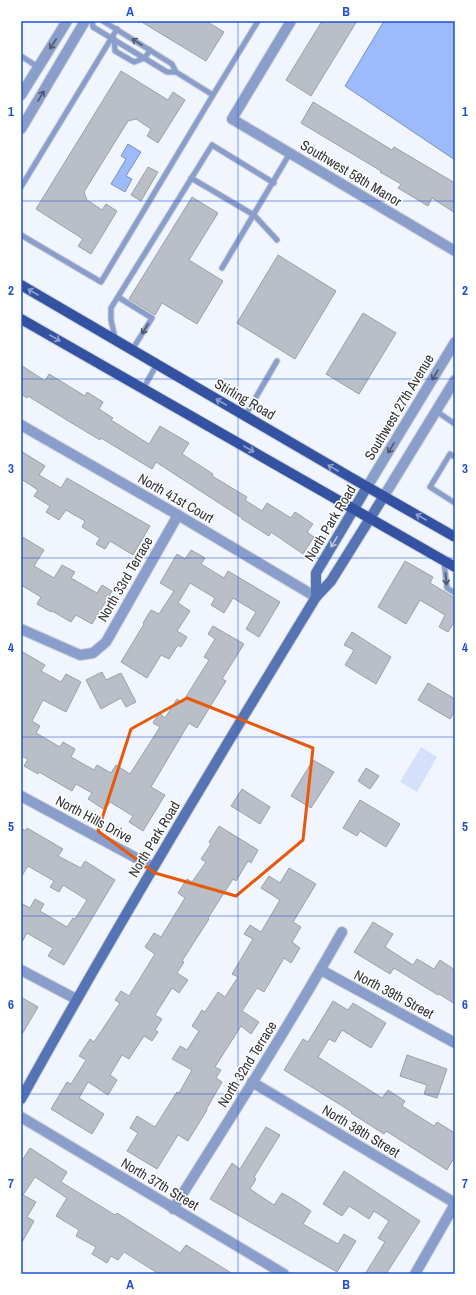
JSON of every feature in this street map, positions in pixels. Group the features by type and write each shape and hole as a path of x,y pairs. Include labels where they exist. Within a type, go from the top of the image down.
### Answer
{"main road":[{"name":"Stirling Road","path":"21,285 245,416 455,536"},
{"path":"21,319 455,567"}],"street":[{"path":"21,95 67,21"},
{"path":"21,129 85,21"},
{"name":"Southwest 58th Manor","path":"292,21 232,119 455,251"},
{"path":"38,67 53,76"},
{"name":"Southwest 27th Avenue","path":"368,487 454,348"},
{"path":"384,496 455,380"},
{"name":"North 41st Court","path":"21,425 178,515 316,597"},
{"name":"North Park Road","path":"316,597 316,573 368,487"},
{"name":"North Park Road","path":"21,1099 76,999 153,867 316,597 331,581 384,496"},
{"name":"North 33rd Terrace","path":"21,629 80,655 93,653 106,642 178,515"},
{"name":"North Hills Drive","path":"21,796 153,867"},
{"name":"North 32nd Terrace","path":"173,1209 252,1082 342,932"},
{"path":"21,970 76,999"},
{"name":"North 39th Street","path":"320,970 455,1043"},
{"name":"North 38th Street","path":"252,1082 455,1204"},
{"name":"North 37th Street","path":"21,1116 173,1209 284,1274"},
{"path":"415,1274 455,1204"}],"lane":[{"path":"92,21 93,27 112,39 168,72 176,72"},
{"path":"102,21 172,64 176,72 213,95"},
{"path":"21,235 101,282 257,21"},
{"path":"21,187 117,30"},
{"path":"112,39 115,51 134,62 145,58 150,50"},
{"path":"21,56 38,67"},
{"path":"115,340 111,320 111,308 212,145 274,183"},
{"path":"222,268 274,183 290,153"},
{"path":"191,178 254,215 277,240"},
{"path":"118,297 152,318 132,350"},
{"path":"245,416 277,361"},
{"path":"142,388 157,364"},
{"path":"436,411 455,424"},
{"path":"455,457 450,454 430,487 455,503"},
{"path":"444,561 447,588 455,593"}],"highlighted area":[{"path":"187,698 313,748 303,840 236,896 155,873 98,831 131,729"}],"shaded area":[{"path":"421,747 437,757 417,792 400,782"}],"water":[{"path":"384,21 455,21 455,160 345,86"},
{"path":"128,144 141,152 126,176 132,179 125,192 111,184 126,159 121,156"}],"building":[{"path":"140,21 206,21 224,32 206,61"},
{"path":"322,21 357,21 311,96 286,80"},
{"path":"121,71 168,100 173,92 185,100 158,143 147,136 151,129 136,119 128,121 84,192 87,200 102,210 106,204 117,211 91,254 78,246 83,239 36,209"},
{"path":"313,102 392,150 394,147 455,183 455,213 432,198 428,206 398,188 401,184 301,123"},
{"path":"148,167 158,172 141,201 131,195"},
{"path":"192,197 218,213 189,260 223,281 197,324 162,303 155,315 129,299"},
{"path":"278,255 336,291 295,359 237,323"},
{"path":"363,313 396,333 359,394 326,374"},
{"path":"21,365 45,381 49,374 85,396 87,392 103,402 99,409 113,418 111,420 149,444 160,426 189,443 182,454 213,474 212,476 247,497 245,500 262,511 267,503 291,518 295,512 313,524 307,532 314,537 303,554 271,532 269,536 156,462 152,469 101,438 100,440 28,396 27,398 21,394"},
{"path":"21,451 45,466 39,475 61,488 67,478 150,526 133,555 110,541 105,549 96,544 100,538 82,527 85,521 66,510 59,520 46,512 50,506 34,496 38,490 21,479"},
{"path":"21,536 44,550 34,566 54,578 62,565 75,572 71,578 97,593 102,585 112,591 92,624 76,615 71,622 52,611 51,612 37,604 41,597 21,585"},
{"path":"191,550 205,558 201,564 224,578 228,571 280,602 259,637 246,629 256,612 233,598 224,613 211,605 215,598 190,583 178,603 190,611 177,631 187,637 181,647 178,645 169,659 161,655 147,678 121,662 151,610 159,614 174,591 160,583 177,554 185,559"},
{"path":"405,561 433,577 430,583 455,598 455,621 448,632 439,627 445,615 420,600 406,624 378,607"},
{"path":"213,626 244,644 222,679 226,681 197,728 189,723 151,787 165,795 143,831 129,822 133,816 110,802 105,810 88,799 92,793 76,784 72,791 39,772 38,774 24,766 28,759 21,756 21,651 45,665 41,671 61,682 66,674 81,682 66,712 43,700 32,721 40,726 36,733 60,747 63,742 75,749 71,757 94,770 97,765 111,773 116,765 130,774 160,727 153,723 159,713 165,718 177,699 182,703 209,660 204,657 215,639 208,634"},
{"path":"352,632 391,657 376,684 345,665 354,650 344,645"},
{"path":"102,672 106,680 121,673 136,702 126,707 121,698 101,709 86,680"},
{"path":"428,683 455,699 455,711 450,719 418,700"},
{"path":"313,760 334,772 311,808 291,796"},
{"path":"366,768 379,776 370,789 358,781"},
{"path":"242,789 270,807 260,824 231,806"},
{"path":"360,800 400,824 386,847 360,831 357,836 343,828"},
{"path":"219,826 258,850 251,863 248,861 236,881 233,879 182,961 184,962 177,973 188,980 179,993 172,988 155,1015 162,1019 155,1030 158,1032 152,1041 144,1036 129,1059 122,1055 110,1075 117,1080 108,1095 88,1082 79,1098 104,1114 92,1134 51,1109 67,1082 71,1084 86,1060 79,1056 90,1039 94,1042 120,1003 115,1000 121,991 129,996 155,954 145,947 154,933 161,937 185,898 178,893 187,879 192,882 206,862 201,859 211,844 209,842"},
{"path":"21,828 26,831 27,828 63,849 58,856 81,868 85,861 115,880 64,965 48,956 53,948 27,933 21,944 21,903 30,908 35,899 44,904 40,911 67,927 73,918 75,919 87,900 63,885 59,892 50,887 54,881 28,866 21,877"},
{"path":"289,868 316,884 293,922 301,927 292,942 300,948 291,963 284,958 264,992 257,988 242,1011 259,1022 251,1034 241,1026 215,1067 221,1070 216,1078 222,1082 207,1110 188,1141 178,1135 157,1169 127,1151 138,1133 130,1128 137,1116 155,1127 177,1092 179,1093 192,1070 172,1059 180,1046 187,1050 199,1031 192,1026 202,1010 205,1012 218,992 225,997 238,977 232,974 253,939 244,934 250,925 261,932 280,900 261,888 269,876 280,883"},
{"path":"373,922 393,934 385,947 413,965 417,959 434,969 440,960 455,970 455,1004 394,968 390,974 354,952"},
{"path":"21,997 38,1007 21,1036"},
{"path":"333,1001 348,1010 353,1003 386,1023 371,1048 342,1030 335,1042 329,1039 318,1057 382,1098 388,1090 405,1101 402,1106 434,1126 437,1122 455,1133 455,1156 447,1170 386,1131 384,1134 351,1113 352,1112 284,1070 303,1039 308,1042"},
{"path":"407,1055 447,1069 437,1098 424,1094 427,1085 400,1076"},
{"path":"266,1127 280,1135 254,1177 256,1179 250,1189 274,1205 282,1193 296,1201 311,1211 303,1224 338,1244 344,1234 356,1241 337,1272 210,1199 232,1163 240,1169"},
{"path":"30,1148 67,1172 61,1182 115,1215 117,1213 180,1253 186,1245 233,1274 159,1274 124,1252 118,1260 111,1256 107,1263 92,1254 96,1247 76,1236 79,1230 56,1216 67,1198 35,1177 23,1195 36,1202 27,1217 34,1221 21,1244 21,1162"},
{"path":"344,1171 420,1221 386,1274 365,1274 385,1242 378,1238 389,1221 374,1211 369,1219 349,1206 342,1216 323,1204"}]}
